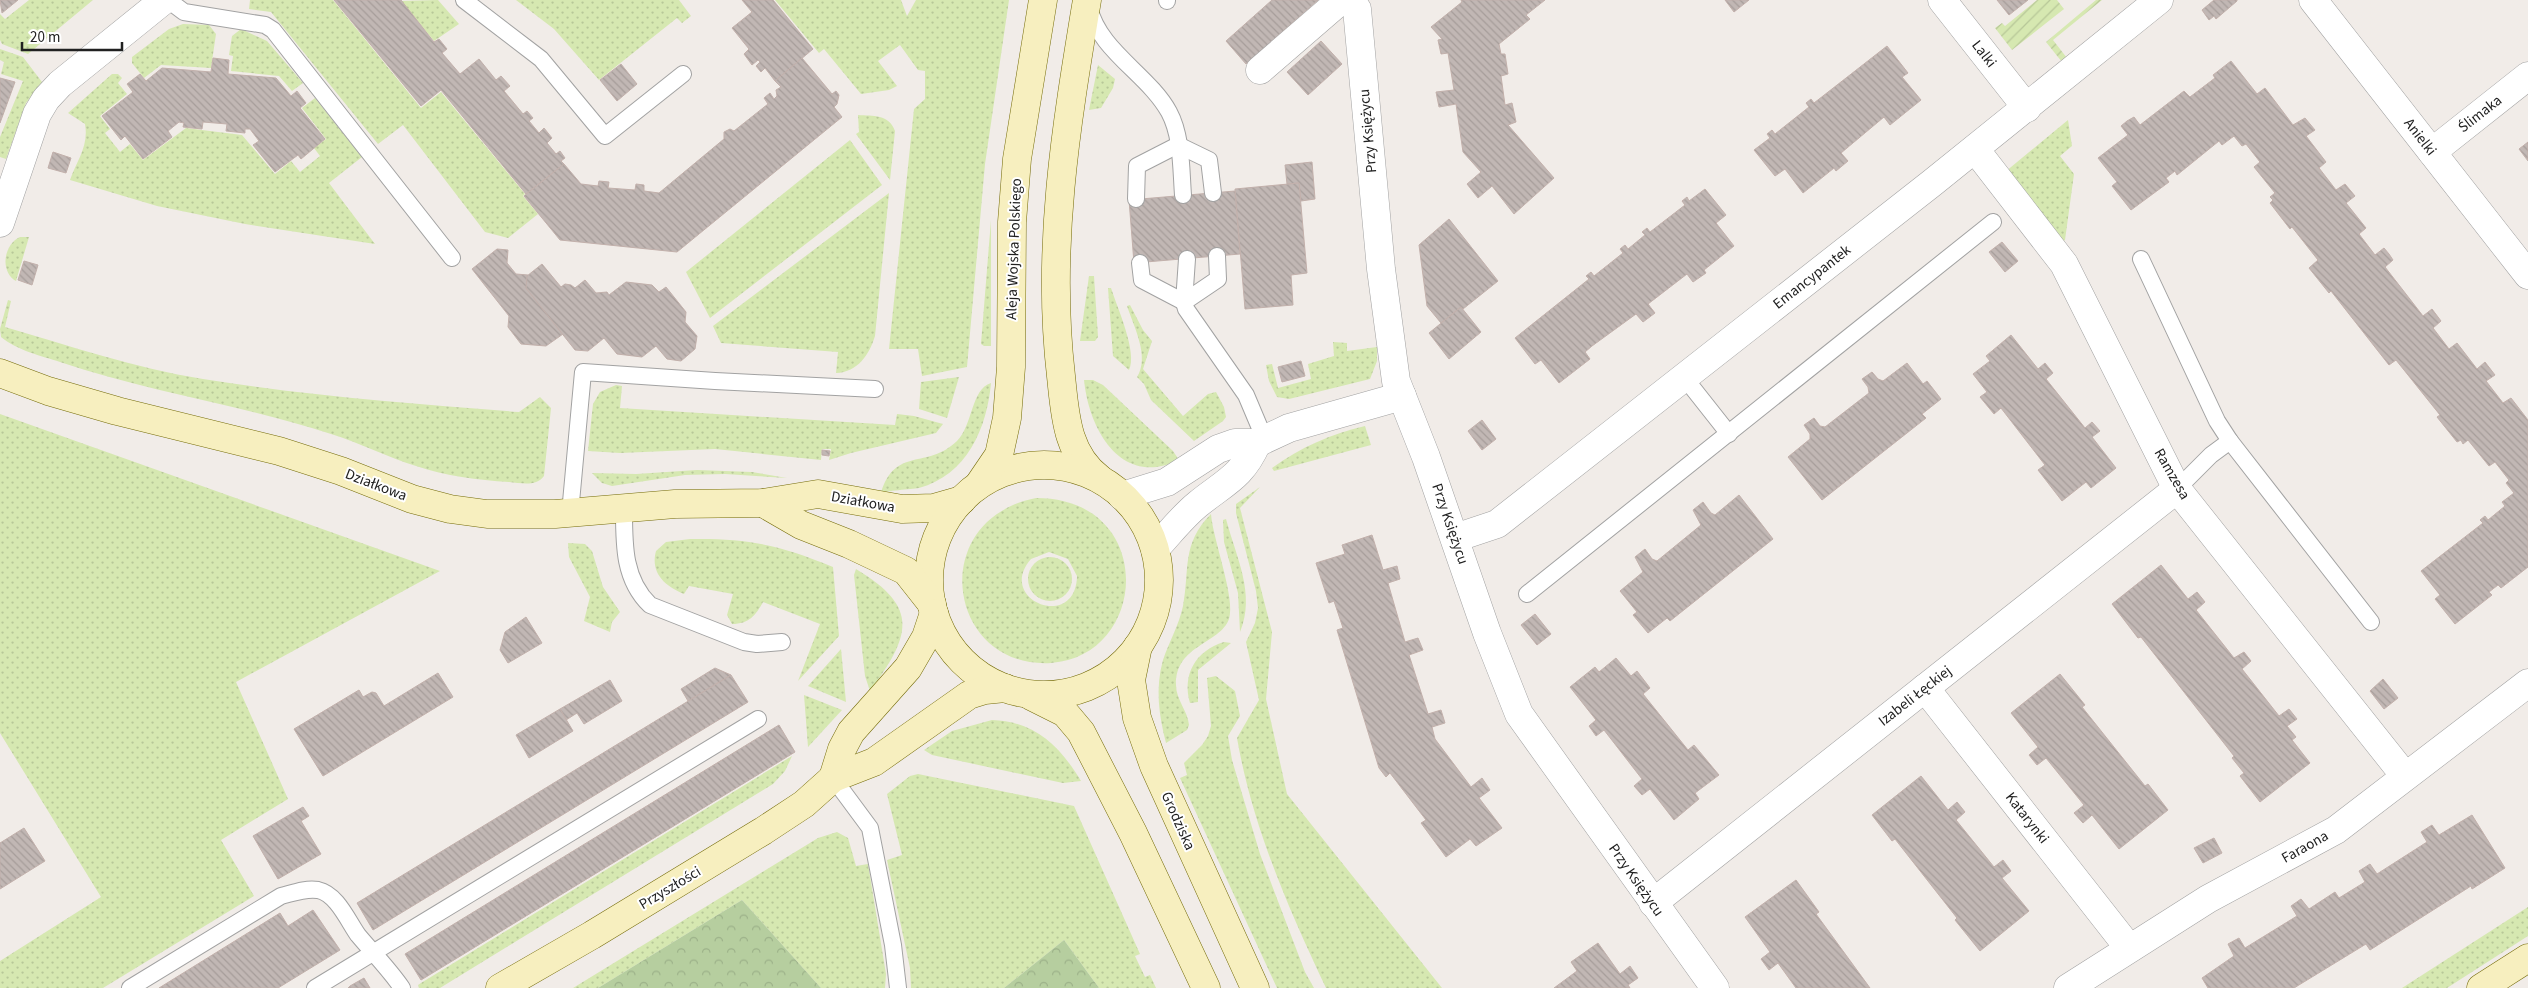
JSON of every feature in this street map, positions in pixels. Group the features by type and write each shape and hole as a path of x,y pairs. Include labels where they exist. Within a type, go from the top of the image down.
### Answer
{"main road":[{"name":"Aleja Wojska Polskiego","path":"933,608 930,571 933,549 941,530 968,495 985,478 999,455 1008,418 1011,367 1012,222 1017,159 1043,0"},
{"path":"1087,0 1064,141 1054,260 1054,310 1066,420 1072,444 1085,465 1136,511 1155,549 1159,571 1158,592 1154,613 1146,633 1138,646"},
{"name":"Działkowa","path":"0,373 48,391 117,412 279,451 431,504 505,516 724,502 763,503 818,494 902,508 934,508 968,495"},
{"path":"968,495 1002,473 1023,467 1044,465 1066,467 1086,473 1113,489"},
{"name":"Działkowa","path":"763,503 801,525 849,544 906,572 933,608"},
{"path":"933,608 942,633 953,651 980,675 1015,691 1046,701 1065,713 1081,732 1133,833 1206,988"},
{"path":"833,778 842,749 851,732 908,668 926,637 933,608"},
{"name":"Przyszłości","path":"500,988 592,935 763,831 804,804 833,778 874,762 969,695 985,690 1047,695 1068,692 1088,686 1124,663 1138,646"},
{"name":"Grodziska","path":"1138,646 1131,680 1137,718 1158,775 1255,988"},
{"path":"2481,988 2528,958"}],"street":[{"path":"1,214 37,114 46,99 60,84 164,0"},
{"path":"1260,70 1341,0"},
{"name":"Przy Księżycu","path":"1349,0 1357,9 1381,269 1396,381 1455,538 1487,633 1519,714 1715,988"},
{"name":"Lalki","path":"1942,0 2027,108"},
{"name":"Emancypantek","path":"1455,538 1497,524 2027,108 2159,0"},
{"name":"Anielki","path":"2313,0 2528,274"},
{"name":"Ślimaka","path":"2432,152 2528,76"},
{"name":"Ramzesa","path":"1975,149 2064,264 2177,489 2405,776"},
{"path":"1113,489 1167,482 1218,449 1234,443 1261,441 1288,428 1402,396"},
{"path":"1155,549 1198,504 1236,476 1249,461 1261,441"},
{"name":"Izabeli Łęckiej","path":"1653,903 2177,489"},
{"name":"Faraona","path":"2068,988 2208,899 2336,830 2528,683"},
{"name":"Katarynki","path":"1925,688 2129,948"}],"lane":[{"path":"168,0 184,12 265,25 273,30 452,258"},
{"path":"464,0 541,59 605,136 683,74"},
{"path":"1087,0 1093,21 1102,36 1154,90 1164,104 1175,129 1183,195"},
{"path":"1178,145 1209,160 1213,193"},
{"path":"1136,199 1137,166 1178,145"},
{"path":"1527,594 1993,222"},
{"path":"1184,302 1218,280 1217,256"},
{"path":"1184,302 1187,258"},
{"path":"2141,259 2217,420 2230,441 2371,622"},
{"path":"1140,263 1142,280 1184,302 1200,330 1246,395 1261,441"},
{"path":"570,513 583,372 875,389"},
{"path":"1684,377 1729,434"},
{"path":"2177,489 2211,455 2230,441"},
{"path":"624,508 624,542 629,572 639,593 650,605 744,642 757,644 782,642"},
{"path":"315,988 758,720"},
{"path":"833,778 870,828 893,945 898,988"},
{"path":"130,988 280,896 302,890 320,890 336,903 359,936 402,988"}],"green space":[{"path":"29,0 93,0 28,54 2,44 0,40 0,14 5,19"},
{"path":"250,0 333,0 421,108 441,92 525,194 523,196 538,214 508,238 485,232 403,125 378,144 271,12 249,9"},
{"path":"438,0 459,24 434,41 401,1"},
{"path":"516,0 679,0 691,16 682,23 677,18 599,80 554,29"},
{"path":"775,0 901,0 907,16 916,0 1009,0 985,164 967,367 922,376 918,349 889,349 914,109 925,99 925,71 918,70 900,45 878,61 897,86 889,90 861,94 824,49 819,53"},
{"path":"2037,0 2057,0 2064,9 2012,50 1995,28 2002,23 2005,26"},
{"path":"2096,0 2102,0 2053,40 2067,58 2062,62 2046,42"},
{"path":"183,24 209,25 216,34 211,68 161,65 144,78 132,63 132,57 169,29"},
{"path":"241,29 267,41 303,83 292,91 279,76 231,71 233,56 229,55 232,36"},
{"path":"0,49 23,57 42,82 26,103 6,159 0,157 0,137 23,81 1,74 4,62 0,60"},
{"path":"1098,65 1115,79 1113,88 1101,108 1089,110"},
{"path":"112,74 118,74 122,78 118,83 127,94 100,116 110,129 105,133 120,152 130,144 143,160 186,128 242,135 275,174 291,161 300,172 320,156 314,148 326,139 302,108 315,98 362,157 329,183 375,244 245,224 157,206 70,180 82,153 86,132 85,124 68,113"},
{"path":"858,115 875,116 885,119 889,121 895,131 890,180 856,134 859,132"},
{"path":"2068,120 2072,146 2060,156 2074,174 2065,240 2061,243 2005,172"},
{"path":"850,140 882,185 710,318 686,272"},
{"path":"889,193 875,336 862,361 851,369 836,373 838,352 721,343 713,326"},
{"path":"991,220 991,346 984,346 981,344"},
{"path":"20,237 29,237 16,281 7,271 6,259 10,246"},
{"path":"1089,276 1094,276 1098,337 1095,341 1080,341"},
{"path":"1108,288 1111,288 1129,342 1131,362 1129,370 1113,356"},
{"path":"8,300 11,301 5,327 103,356 203,379 321,395 519,412 540,397 551,408 544,476 537,482 523,483 450,475 405,462 342,438 297,424 127,382 37,355 14,346 1,337 0,329"},
{"path":"1130,305 1143,330 1152,341 1143,369 1183,416 1208,394 1216,392 1224,407 1226,417 1223,421 1194,441 1151,400 1144,384 1137,377 1141,369 1142,360 1140,342 1127,306"},
{"path":"1333,342 1347,343 1347,351 1377,347 1377,361 1370,379 1289,399 1277,397 1269,381 1266,365 1272,364 1278,388 1311,379 1308,364 1334,356"},
{"path":"959,377 947,418 919,409 921,382"},
{"path":"1084,380 1093,380 1103,385 1173,451 1179,460 1158,467 1140,466 1125,460 1112,449 1101,435 1087,399"},
{"path":"991,383 985,417 972,448 962,461 936,482 919,488 881,493 887,478 895,469 913,460 946,450 957,441 966,426 979,392"},
{"path":"616,385 622,386 620,408 895,425 897,414 914,416 943,424 936,433 829,460 831,449 822,449 821,460 715,449 620,453 588,451 593,404 600,392"},
{"path":"0,414 440,571 236,682 288,799 221,840 254,896 103,988 0,988 0,961 101,897 0,733"},
{"path":"1365,426 1371,445 1274,471 1272,468 1317,442"},
{"path":"697,470 752,472 787,478 725,474 685,475 612,486 602,483 592,473 636,474"},
{"path":"1260,487 1240,508 1272,632 1266,699 1287,794 1442,988 1326,988 1273,866 1252,803 1237,738 1259,700 1246,642 1255,623 1258,608 1256,591 1236,513 1236,504"},
{"path":"1036,498 1075,505 1103,523 1120,548 1126,578 1122,608 1107,634 1084,654 1051,663 1016,659 989,643 971,619 963,591 965,561 977,534 1001,512","holes":["1049,552 1068,559 1077,576 1073,593 1064,603 1053,606 1040,604 1029,597 1023,587 1023,574 1031,559"]},
{"path":"1211,514 1227,584 1230,610 1229,619 1217,634 1190,653 1183,661 1178,672 1176,685 1189,725 1187,730 1166,743 1161,723 1159,702 1161,670 1183,606 1191,547 1201,525"},
{"path":"1226,519 1239,561 1245,590 1246,604 1240,632 1238,593 1224,542 1223,520"},
{"path":"690,539 729,540 763,544 796,553 833,567 839,636 798,681 820,624 763,602 751,618 738,624 732,624 727,615 733,594 689,586 684,594 671,587 665,583 657,572 655,566 656,551 666,542"},
{"path":"568,543 585,544 592,551 603,587 620,612 612,622 610,632 584,621 590,597 569,557"},
{"path":"1046,557 1054,557 1066,563 1072,579 1066,595 1054,601 1046,601 1034,595 1028,583 1028,575 1034,563"},
{"path":"856,569 877,583 891,597 900,610 902,624 900,639 894,654 870,691 865,676 854,575"},
{"path":"1224,642 1231,643 1198,670 1198,702 1190,703 1188,683 1193,665 1205,651"},
{"path":"841,649 846,702 808,686"},
{"path":"1216,676 1235,691 1240,716 1228,736 1232,760 1260,854 1305,972 1314,988 1277,988 1180,778 1187,775 1184,763 1208,736 1211,726 1207,678"},
{"path":"804,695 842,710 808,747"},
{"path":"992,720 1007,721 1021,725 1044,738 1064,757 1081,781 1063,783 932,755 924,750 952,731"},
{"path":"792,756 785,771 773,784 440,988 419,988 418,985 421,983"},
{"path":"918,774 1074,806 1140,954 1135,956 1145,977 1150,975 1156,988 1099,988 1064,940 1004,988 911,988 910,968 887,860 902,855 887,794 910,776"},
{"path":"837,832 848,838 856,866 868,864 886,974 885,988 821,988 742,900 598,988 573,988 818,838"},
{"path":"742,900 821,988 598,988"},
{"path":"2528,907 2528,936 2447,988 2402,988"},
{"path":"1064,940 1099,988 1004,988"}],"building":[{"path":"0,0 18,0 2,13"},
{"path":"334,0 401,0 434,42 439,39 447,49 442,53 460,74 479,59 496,80 501,76 510,86 504,91 523,114 527,111 533,118 529,121 539,133 544,128 552,138 547,143 556,154 560,151 565,158 561,161 564,164 526,194 441,90 421,106"},
{"path":"742,0 773,0 813,49 775,81 765,68 761,72 756,66 760,62 758,60 752,65 744,54 749,49 732,28 752,12"},
{"path":"1272,0 1318,0 1246,64 1226,41"},
{"path":"1461,0 1545,0 1526,15 1530,19 1499,44 1501,54 1505,54 1508,74 1501,76 1505,105 1512,103 1516,122 1508,125 1554,178 1514,214 1492,186 1478,198 1467,184 1481,172 1463,152 1456,104 1439,107 1436,92 1454,90 1448,53 1441,54 1438,40 1442,39 1431,27 1462,2"},
{"path":"1725,0 1749,0 1734,12"},
{"path":"1997,0 2028,0 2009,15"},
{"path":"2214,0 2237,1 2216,19 2214,16 2209,20 2202,10"},
{"path":"1321,41 1342,64 1308,95 1287,72"},
{"path":"1887,46 1908,73 1902,77 1921,100 1890,125 1884,117 1841,153 1848,161 1836,171 1834,168 1803,193 1785,169 1775,176 1754,150 1770,138 1767,134 1772,130 1775,134 1809,107 1806,103 1811,99 1814,103"},
{"path":"213,58 229,60 228,74 276,78 291,96 297,91 306,103 300,108 325,139 301,159 298,155 275,172 253,145 259,141 250,129 245,129 245,133 226,131 227,124 203,122 202,129 183,127 184,123 179,122 168,131 172,137 143,159 125,136 121,140 102,116 133,92 127,84 140,74 146,81 162,68 211,72"},
{"path":"802,58 832,94 836,91 839,95 837,104 834,107 842,117 677,252 560,240 524,196 564,164 581,184 598,186 599,181 609,182 608,188 635,190 636,184 644,185 644,191 659,193 724,139 724,132 730,129 734,131 768,104 764,98 770,93 774,99 777,96 776,90 781,87 775,81"},
{"path":"2231,61 2257,94 2265,88 2293,125 2305,118 2315,130 2306,136 2326,162 2319,168 2336,190 2345,184 2355,196 2346,203 2366,228 2359,234 2375,255 2384,248 2389,254 2393,260 2385,267 2423,316 2432,309 2441,321 2433,328 2449,349 2457,343 2477,369 2485,362 2495,375 2486,381 2503,403 2511,398 2528,420 2528,567 2501,588 2498,585 2489,592 2492,595 2455,624 2435,599 2440,595 2421,571 2483,523 2480,520 2485,516 2488,520 2505,506 2502,502 2514,493 2506,483 2509,480 2495,462 2489,466 2468,440 2463,444 2461,440 2457,442 2437,417 2440,415 2396,360 2389,365 2331,291 2329,293 2309,268 2318,260 2270,203 2273,200 2270,197 2275,193 2254,167 2260,162 2246,144 2242,146 2234,136 2222,145 2219,141 2177,175 2175,171 2166,178 2169,182 2131,210 2112,186 2117,182 2098,158 2128,135 2121,126 2127,121 2134,117 2140,125 2184,91 2190,97 2215,78 2213,75"},
{"path":"621,64 637,84 617,101 600,80"},
{"path":"0,78 15,82 0,123"},
{"path":"2528,142 2528,161 2519,149"},
{"path":"53,152 71,158 66,173 48,168"},
{"path":"1312,162 1315,199 1301,201 1299,183 1287,184 1285,165"},
{"path":"1299,183 1307,273 1291,275 1293,305 1245,309 1235,189"},
{"path":"1705,189 1726,215 1716,223 1734,246 1704,270 1706,273 1693,282 1687,274 1648,304 1655,313 1643,322 1636,314 1592,346 1585,352 1590,359 1559,383 1541,360 1535,364 1515,338 1589,279 1586,276 1591,272 1594,276 1623,253 1620,249 1625,245 1628,249 1645,235 1642,232 1647,228 1650,232 1685,205 1682,201 1687,197 1689,201"},
{"path":"1235,191 1240,254 1134,263 1129,200"},
{"path":"1449,219 1498,281 1463,309 1461,307 1441,323 1427,306 1419,245"},
{"path":"2002,242 2018,261 2005,272 1989,252"},
{"path":"497,249 508,250 507,263 516,274 528,275 526,288 563,334 546,346 521,344 508,327 509,316 472,269"},
{"path":"24,261 38,265 32,285 18,280"},
{"path":"542,264 561,287 565,284 575,288 585,280 596,293 607,292 609,295 626,282 652,285 659,292 666,287 686,312 685,322 697,336 695,349 681,361 667,359 656,346 642,357 617,354 604,338 588,351 575,350 526,288 527,276"},
{"path":"1461,307 1481,332 1449,359 1429,333"},
{"path":"2011,335 2038,369 2045,363 2053,373 2046,379 2085,428 2092,422 2100,431 2092,437 2116,468 2091,488 2086,482 2062,501 2038,470 2045,465 2001,408 1994,414 1980,397 1987,392 1973,374 1990,361 1986,356"},
{"path":"1301,361 1305,376 1282,382 1278,367"},
{"path":"1907,363 1923,384 1927,381 1941,399 1922,414 1926,418 1822,500 1788,457 1810,439 1810,434 1804,425 1814,418 1820,426 1825,427 1869,393 1868,387 1862,379 1872,372 1878,379 1883,381"},
{"path":"1482,420 1496,439 1482,450 1468,431"},
{"path":"822,450 830,451 829,456 822,455"},
{"path":"1739,495 1773,539 1670,621 1667,618 1648,633 1633,615 1637,612 1620,591 1643,572 1635,557 1645,549 1652,559 1657,561 1701,525 1693,510 1703,502 1711,513 1715,515"},
{"path":"1372,535 1383,570 1397,566 1400,579 1388,583 1405,642 1418,638 1423,650 1409,655 1428,714 1441,710 1445,723 1432,727 1435,739 1471,787 1482,778 1490,790 1479,798 1502,828 1476,846 1470,839 1446,857 1421,823 1426,820 1390,773 1386,777 1379,768 1337,630 1343,628 1334,601 1329,603 1316,563 1345,554 1342,545"},
{"path":"2161,565 2188,599 2197,592 2205,602 2196,610 2234,658 2244,652 2251,661 2242,669 2279,716 2289,709 2297,719 2287,726 2296,737 2292,740 2310,763 2260,802 2240,776 2244,773 2232,758 2234,756 2141,637 2138,638 2112,604"},
{"path":"1535,614 1551,634 1537,645 1521,625"},
{"path":"526,617 542,643 508,663 500,650 505,632"},
{"path":"1616,658 1631,676 1637,671 1650,688 1643,694 1688,750 1694,745 1719,775 1695,793 1699,799 1674,820 1650,789 1642,795 1634,786 1642,779 1604,730 1596,736 1589,726 1596,720 1570,687 1595,667 1599,672"},
{"path":"715,668 731,675 688,701 681,689"},
{"path":"438,673 453,697 323,776 294,729 359,690 363,697 372,692 376,693 384,706"},
{"path":"2060,674 2085,705 2082,707 2145,786 2148,784 2168,810 2119,849 2092,815 2083,823 2074,813 2084,805 2046,758 2037,765 2029,755 2038,747 2011,713"},
{"path":"731,675 748,702 373,930 357,903"},
{"path":"2383,679 2398,698 2384,709 2370,691"},
{"path":"610,680 622,701 584,724 577,713 566,720 560,709"},
{"path":"560,709 573,731 529,758 516,735"},
{"path":"779,725 795,752 421,980 405,954"},
{"path":"1921,776 1948,810 1957,802 1965,812 1956,820 1994,867 2003,860 2011,871 2002,878 2029,911 1980,951 1955,920 1957,918 1895,839 1892,841 1872,815"},
{"path":"303,807 309,816 301,821 321,854 278,879 253,836"},
{"path":"2472,815 2505,868 2472,889 2471,886 2370,950 2366,944 2294,988 2208,988 2202,978 2234,956 2228,944 2239,938 2245,948 2297,916 2291,906 2301,899 2309,909 2335,892 2339,898 2365,882 2359,871 2370,864 2377,874 2427,842 2421,832 2432,825 2439,835"},
{"path":"24,828 45,861 0,889 0,843"},
{"path":"2214,838 2222,853 2203,863 2194,848"},
{"path":"1796,880 1819,912 1816,914 1870,988 1796,988 1778,963 1769,970 1761,959 1770,952 1745,917"},
{"path":"313,910 340,950 278,988 159,988 280,913 288,926"},
{"path":"1598,943 1620,974 1630,966 1638,978 1628,985 1630,988 1554,988 1577,971 1571,962"},
{"path":"364,978 370,988 348,988 350,986"}]}
